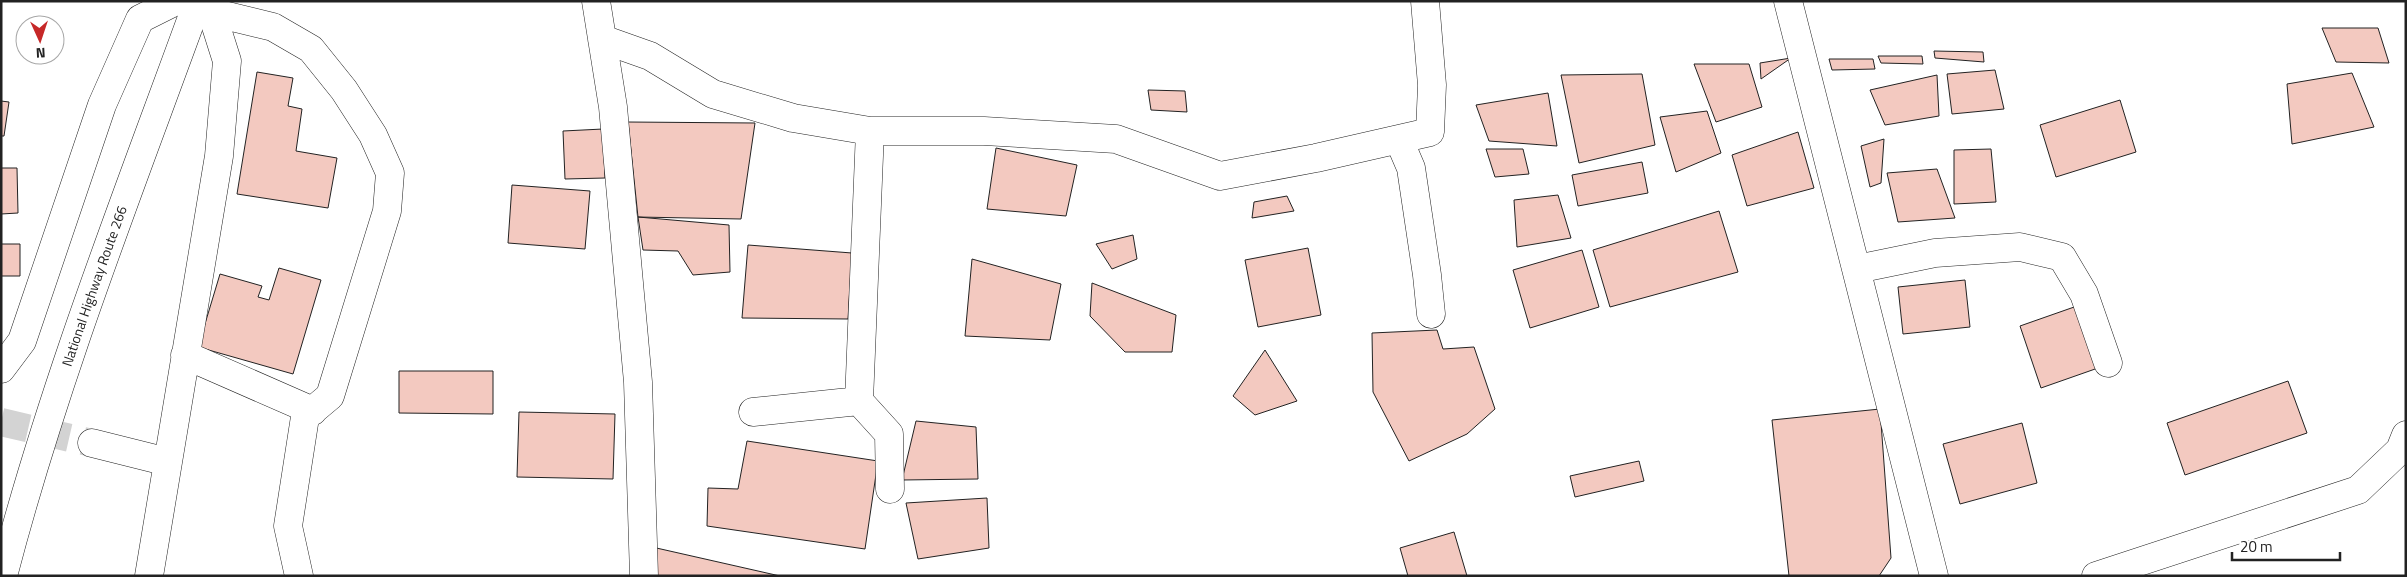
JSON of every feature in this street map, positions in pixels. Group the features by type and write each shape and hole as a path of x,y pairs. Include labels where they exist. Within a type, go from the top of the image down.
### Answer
{"main road":[{"path":"1,369 22,341 102,105 140,20 176,1"},
{"path":"596,1 613,107 638,382 644,576"},
{"path":"602,39 650,56 713,94 792,118 870,131 984,131 1116,139 1220,176 1430,132 1432,84 1425,1"},
{"path":"1788,1 1934,576"},
{"path":"149,576 219,156 228,61 206,5"},
{"path":"206,5 273,27 311,49 344,90 373,135 390,173 387,211 330,396 306,417 288,526 299,576"},
{"name":"National Highway Route 266","path":"3,576 28,484 98,277 206,5"},
{"path":"870,131 859,401 889,434 890,489"},
{"path":"1398,140 1410,168 1427,275 1431,314"},
{"path":"1857,270 1935,253 2020,247 2062,257 2084,294 2108,364"},
{"path":"185,355 313,410"},
{"path":"752,412 859,401"},
{"path":"2096,576 2358,490 2400,450 2406,435"},
{"path":"92,444 168,462"}],"building":[{"path":"2322,28 2378,28 2389,63 2336,62"},
{"path":"1934,51 1983,52 1984,62 1935,58"},
{"path":"1878,56 1922,56 1923,64 1881,63"},
{"path":"1791,58 1761,79 1760,63"},
{"path":"1829,59 1873,59 1875,69 1832,70"},
{"path":"1694,64 1749,64 1762,107 1716,122"},
{"path":"1995,70 2004,109 1952,114 1947,74"},
{"path":"257,72 293,78 288,106 302,109 296,151 337,158 328,208 237,194"},
{"path":"2352,73 2374,127 2292,144 2287,84"},
{"path":"1642,74 1655,145 1579,163 1561,75"},
{"path":"1937,75 1939,116 1885,125 1870,90"},
{"path":"1148,90 1185,91 1187,112 1151,110"},
{"path":"1548,93 1557,146 1489,141 1476,105"},
{"path":"2120,100 2136,152 2056,177 2040,125"},
{"path":"1,101 9,102 4,136 1,136"},
{"path":"1707,111 1721,153 1676,172 1660,117"},
{"path":"628,122 755,123 741,219 638,217"},
{"path":"603,129 605,178 565,179 563,131"},
{"path":"1798,132 1814,188 1747,206 1732,155"},
{"path":"1884,139 1881,183 1870,187 1861,146"},
{"path":"996,148 1077,165 1066,216 987,209"},
{"path":"1486,149 1523,149 1529,174 1495,177"},
{"path":"1991,149 1996,202 1954,204 1954,150"},
{"path":"1642,162 1648,193 1578,206 1572,175"},
{"path":"1,168 17,168 18,213 1,214"},
{"path":"1937,169 1955,218 1898,222 1887,173"},
{"path":"512,185 590,191 585,249 508,243"},
{"path":"1558,195 1571,238 1517,247 1514,200"},
{"path":"1287,196 1294,211 1252,218 1254,202"},
{"path":"1719,211 1738,272 1610,307 1593,250"},
{"path":"638,217 729,225 730,272 693,275 678,251 643,250"},
{"path":"1133,235 1137,259 1112,269 1096,244"},
{"path":"1,244 20,244 20,276 1,276"},
{"path":"748,245 852,253 848,319 742,318"},
{"path":"1308,248 1321,315 1258,327 1245,260"},
{"path":"1582,250 1599,307 1530,328 1513,270"},
{"path":"972,259 1061,284 1050,340 965,336"},
{"path":"279,268 321,280 293,374 198,347 220,274 262,286 258,297 269,300"},
{"path":"1965,280 1970,327 1903,334 1898,287"},
{"path":"1092,283 1176,315 1172,352 1125,352 1090,316"},
{"path":"2077,306 2098,368 2041,388 2020,326"},
{"path":"1437,330 1443,349 1474,347 1495,409 1467,434 1409,461 1373,392 1372,333"},
{"path":"1265,350 1297,401 1255,415 1233,396"},
{"path":"399,371 493,371 493,414 399,413"},
{"path":"2288,381 2307,433 2185,475 2167,423"},
{"path":"1880,409 1891,558 1879,576 1789,576 1772,420"},
{"path":"519,412 615,414 613,479 517,477"},
{"path":"916,421 976,427 978,479 902,480"},
{"path":"2022,423 2037,483 1960,504 1943,444"},
{"path":"747,441 878,461 865,549 707,526 708,488 738,489"},
{"path":"1639,461 1644,481 1575,497 1570,476"},
{"path":"987,498 989,548 918,559 906,503"},
{"path":"1454,532 1467,576 1408,576 1400,548"},
{"path":"652,547 780,576 650,576"}],"tunnel":[{"path":"1,422 92,443"}]}
